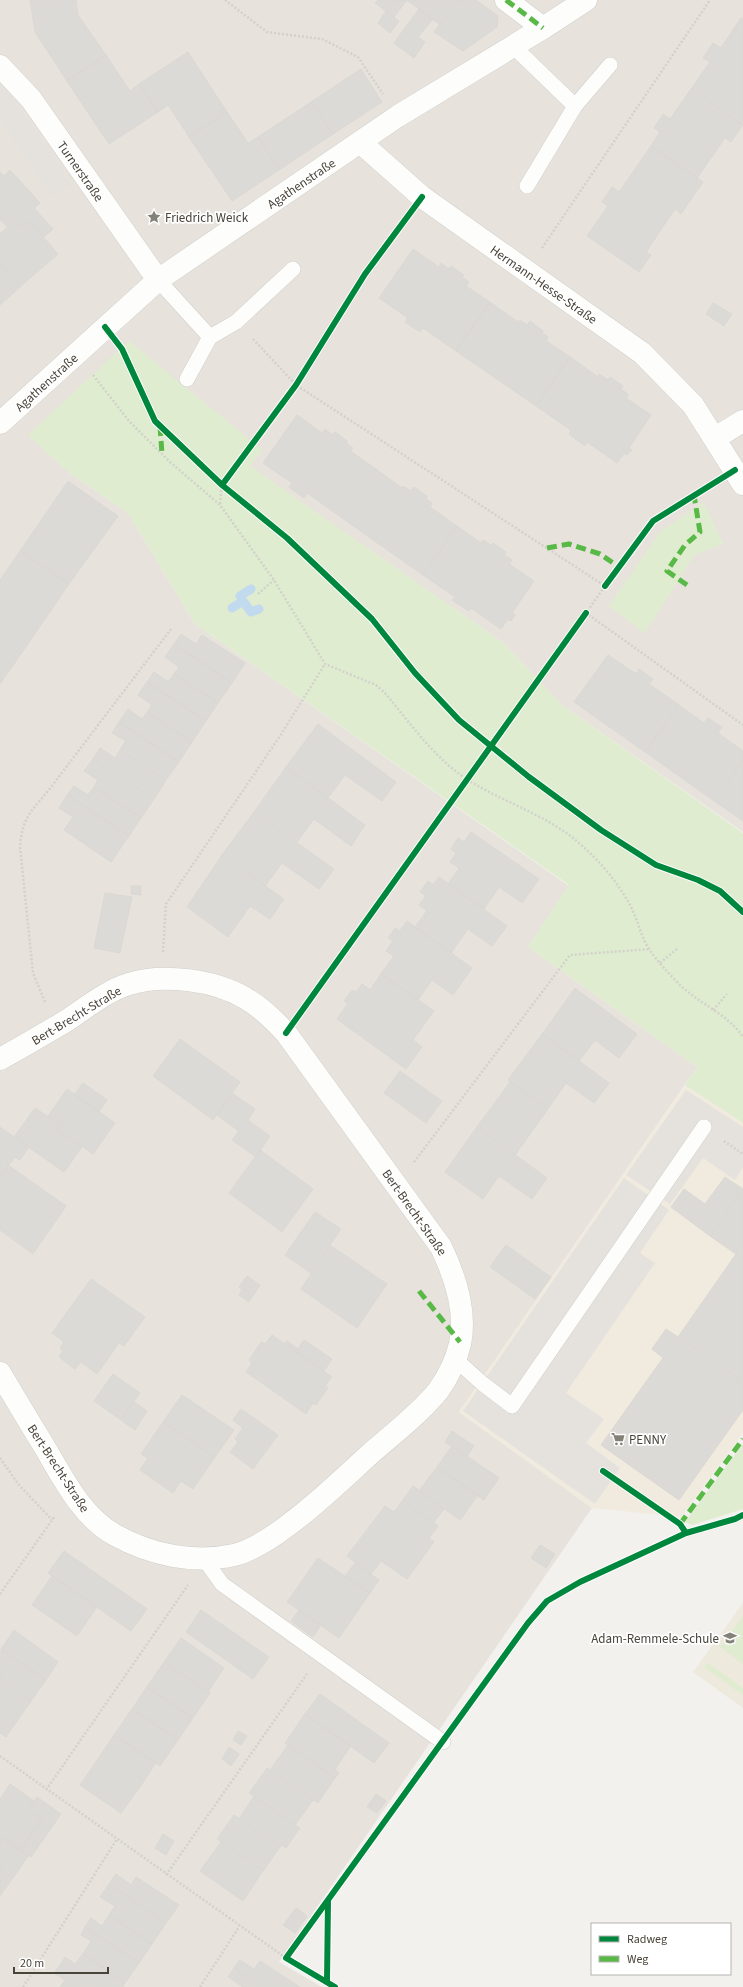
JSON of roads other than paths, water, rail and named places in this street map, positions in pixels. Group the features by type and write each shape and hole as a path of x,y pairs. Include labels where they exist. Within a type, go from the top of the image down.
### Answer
{"street":[{"path":"506,0 543,28"},
{"name":"Agathenstraße","path":"0,423 158,280 398,116 514,47 586,0"},
{"name":"Turnerstraße","path":"0,66 31,99 158,280"},
{"name":"Hermann-Hesse-Straße","path":"360,142 422,197 642,353 693,405 743,484"},
{"path":"715,438 743,421"},
{"name":"Bert-Brecht-Straße","path":"0,1059 59,1025 107,994 129,984 162,979 190,981 217,986 244,997 272,1017 286,1033 441,1247 457,1286 461,1324 460,1342 449,1374 437,1392 418,1411 316,1502 265,1541 236,1555 205,1560 177,1557 143,1548 114,1535 90,1515 71,1492 0,1373"}],"lane":[{"path":"514,47 575,106"},
{"path":"527,186 575,106 610,65"},
{"path":"187,380 210,337 236,322 294,269"},
{"path":"158,280 210,337"},
{"path":"455,1359 483,1384 512,1406 704,1127"},
{"path":"205,1560 222,1584 443,1742"}],"waterway":[{"path":"232,608 243,601 240,596 251,589"},
{"path":"243,601 251,612 259,609"}],"place":[{"name":"Friedrich Weick","path":"154,217"},
{"name":"PENNY","path":"618,1439"},
{"name":"Adam-Remmele-Schule","path":"730,1638"}]}
